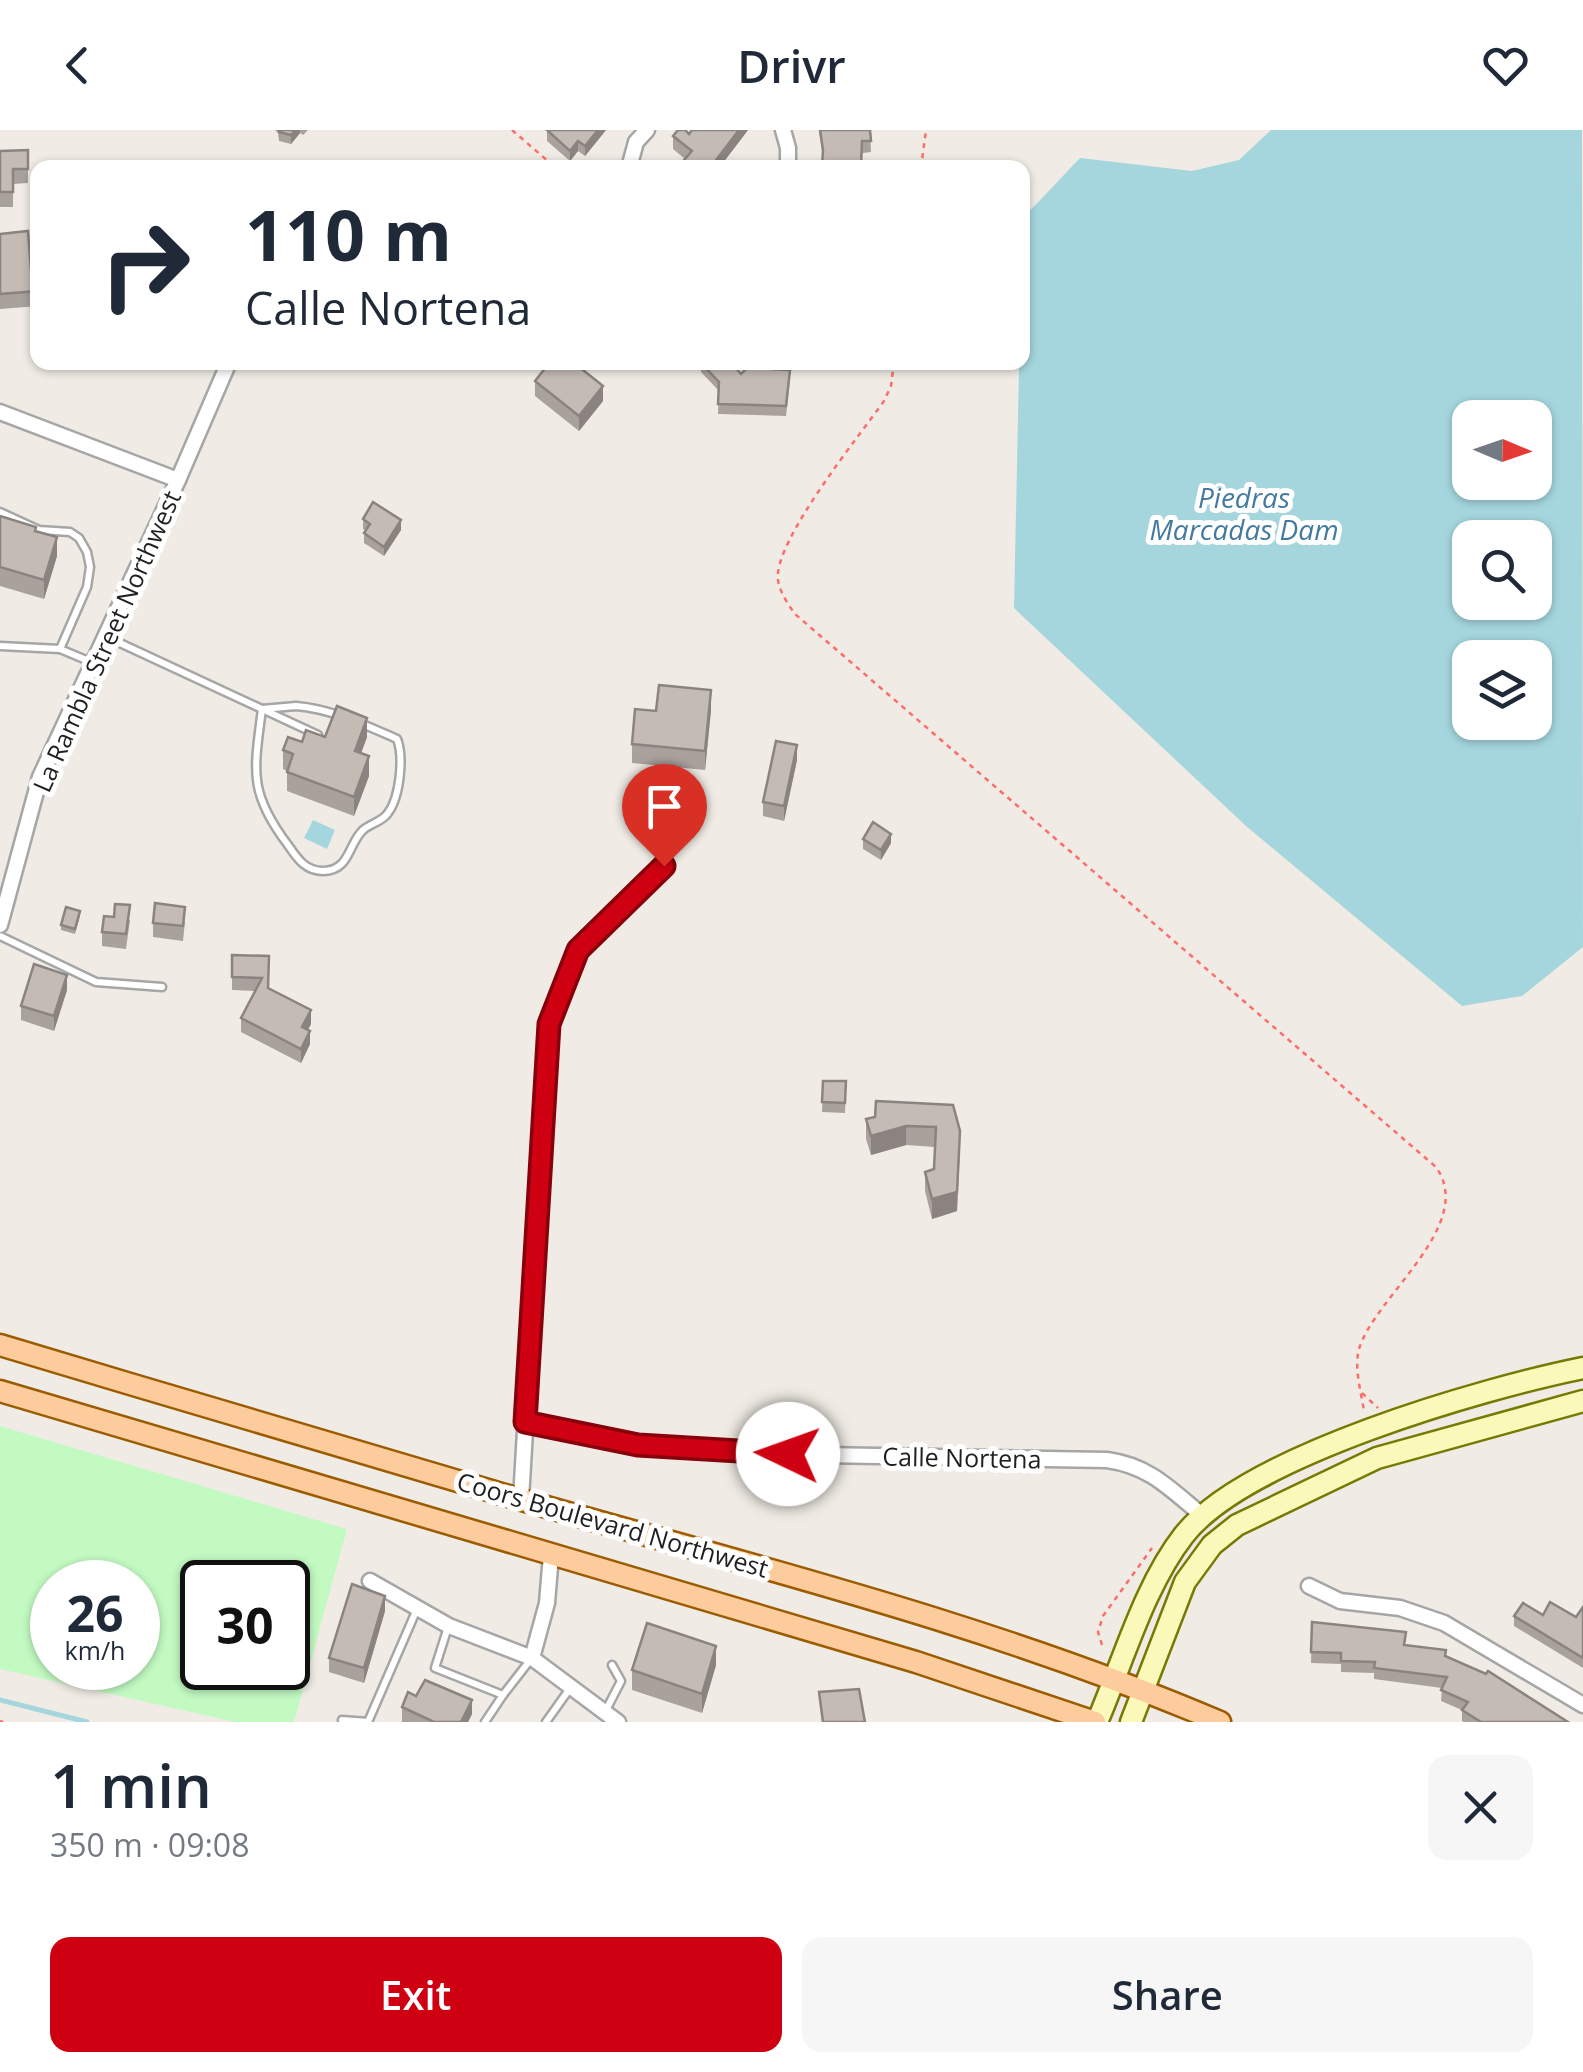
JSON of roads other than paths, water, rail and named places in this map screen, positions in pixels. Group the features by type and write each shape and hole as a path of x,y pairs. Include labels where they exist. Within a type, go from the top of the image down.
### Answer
{"main road":[{"name":"Coors Boulevard Northwest","path":"0,1345 521,1499 829,1585 1116,1678 1220,1722"},
{"name":"Coors Boulevard Northwest","path":"0,1391 916,1662 1096,1722"}],"street":[{"path":"631,160 636,142 647,130"},
{"path":"783,130 788,160"},
{"name":"La Rambla Street Northwest","path":"0,925 40,777 226,370"},
{"path":"0,412 178,480"},
{"path":"521,1499 549,1024 578,950 664,866"},
{"path":"1096,1722 1162,1568 1186,1532 1215,1504 1367,1429 1583,1368"},
{"path":"1130,1722 1185,1582 1212,1545 1237,1525 1377,1458 1583,1401"},
{"name":"Calle Nortena","path":"525,1422 638,1445 766,1454 1106,1460 1134,1464 1150,1472 1203,1516"},
{"path":"532,1658 547,1603 551,1556"},
{"path":"370,1581 448,1626 532,1658 618,1722"},
{"path":"1309,1586 1340,1601 1400,1608 1444,1624 1583,1705"}],"lane":[{"path":"0,512 39,530 70,532 87,552 87,587 60,649"},
{"path":"106,636 325,738"},
{"path":"0,646 60,649 93,663"},
{"path":"314,708 397,740 402,752 393,805 387,816 363,830 347,860 335,869 322,871 302,864 266,816 254,772 262,709 314,708"},
{"path":"0,936 96,982 162,987"},
{"path":"342,1720 368,1722 418,1608"},
{"path":"448,1626 435,1668 503,1695"},
{"path":"485,1722 532,1658"},
{"path":"605,1712 621,1681 612,1666"},
{"path":"546,1722 571,1687"}],"water":[{"name":"Piedras Marcadas Dam","path":"1271,130 1582,130 1583,947 1522,996 1462,1006 1246,826 1014,608 1019,370 1030,370 1030,211 1080,158 1192,171 1239,160"},
{"path":"313,820 335,830 327,849 304,838"}],"waterway":[{"path":"0,1700 87,1722"}]}
